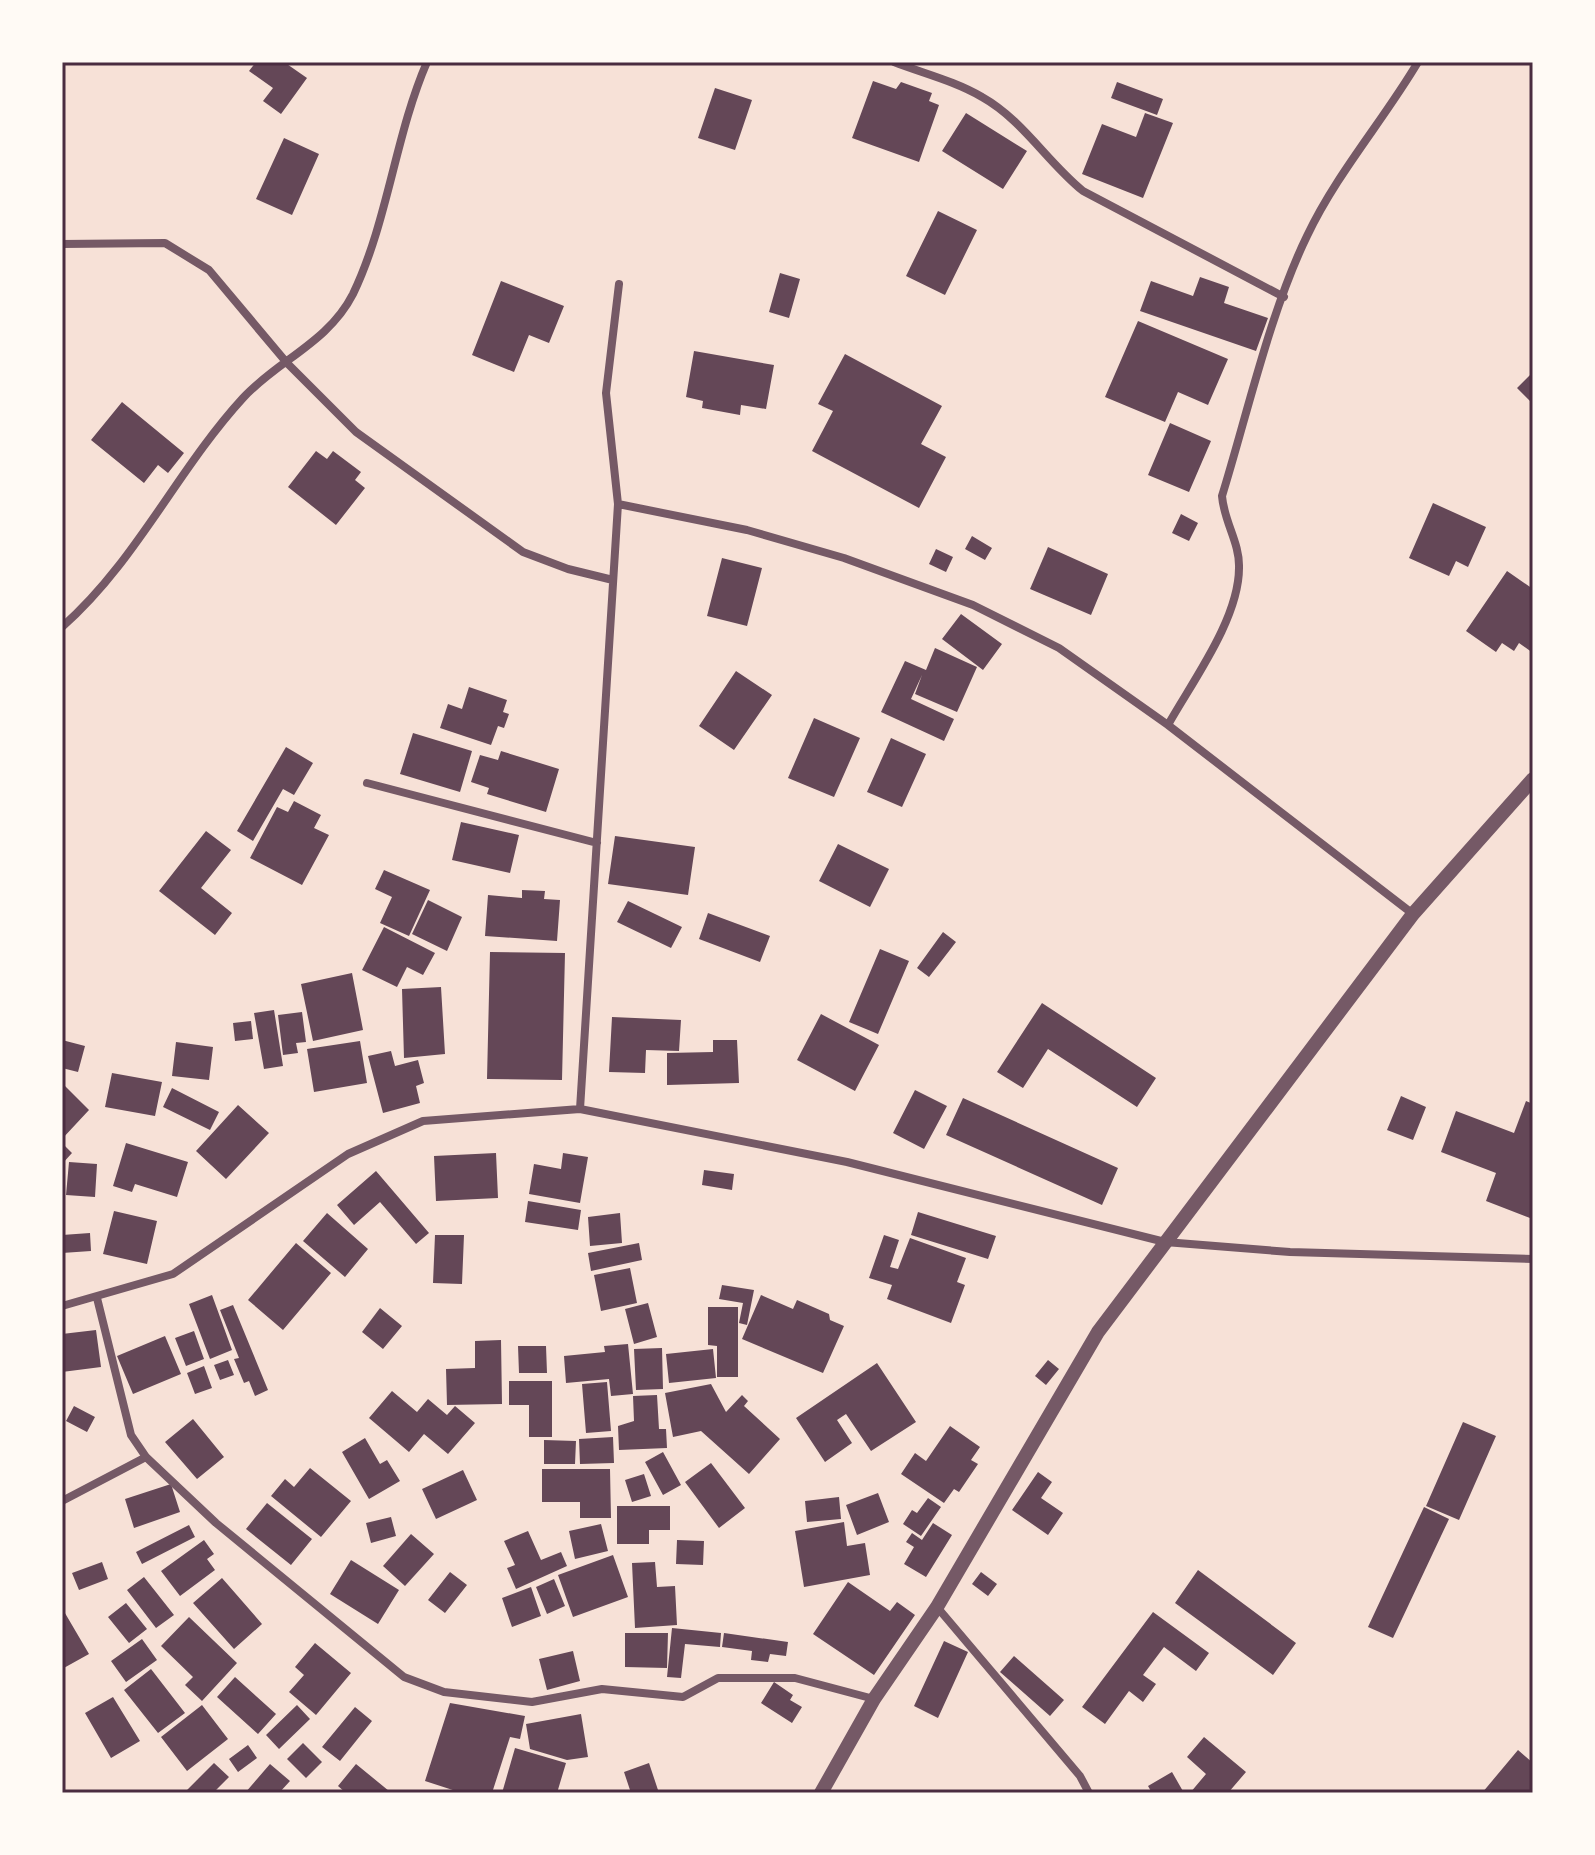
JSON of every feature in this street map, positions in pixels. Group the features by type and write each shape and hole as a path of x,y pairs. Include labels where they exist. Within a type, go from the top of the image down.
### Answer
{"street":[{"path":"62,627 103,590 244,397 326,333 352,294 383,206 411,99 427,62"},
{"path":"894,62 982,96 1032,137 1061,172 1083,191 1284,297"},
{"path":"1168,725 1230,612 1238,585 1240,566 1224,517 1222,496 1284,297 1306,237 1337,180 1418,62"},
{"path":"62,244 165,243 209,270 287,363 356,432 523,552 568,569 613,580"},
{"path":"580,1109 618,504 606,393 619,284"},
{"path":"618,504 747,530 844,558 973,605 1059,648 1168,725 1413,914"},
{"path":"821,1793 874,1699 937,1607 1098,1332 1413,914 1533,779"},
{"path":"367,783 597,843"},
{"path":"62,1306 173,1274 348,1154 423,1121 580,1109 847,1162 1165,1242 1305,1253 1533,1259"},
{"path":"97,1298 131,1435 146,1457 216,1523 404,1677 444,1692 532,1702 602,1689 683,1697 718,1678 795,1678 874,1699"},
{"path":"62,1501 146,1457"},
{"path":"937,1607 1080,1776 1089,1793"}],"building":[{"path":"256,62 284,62 307,78 281,114 263,101 273,88 249,71"},
{"path":"873,81 896,89 901,82 932,93 929,101 939,105 919,162 852,138"},
{"path":"1117,82 1163,99 1157,115 1111,98"},
{"path":"715,88 752,100 735,150 698,138"},
{"path":"966,113 1027,151 1003,189 942,151"},
{"path":"1145,113 1173,123 1143,198 1082,174 1102,124 1136,137"},
{"path":"284,138 319,154 292,215 256,199"},
{"path":"938,211 977,230 945,295 906,276"},
{"path":"780,273 800,279 789,318 769,312"},
{"path":"1200,277 1229,287 1224,303 1268,318 1256,351 1140,311 1151,281 1193,296"},
{"path":"501,281 564,306 549,343 529,335 514,372 472,355"},
{"path":"1138,321 1228,359 1208,405 1178,392 1165,422 1105,397"},
{"path":"694,351 774,365 766,409 741,405 740,415 702,408 703,401 686,397"},
{"path":"845,354 942,406 921,444 946,457 919,508 812,451 833,411 818,404"},
{"path":"1533,372 1533,404 1517,388"},
{"path":"122,402 184,453 168,473 158,465 144,483 91,440"},
{"path":"1170,423 1211,441 1189,492 1148,475"},
{"path":"316,451 327,459 333,451 361,472 355,480 365,488 336,525 288,487"},
{"path":"1433,503 1486,527 1468,567 1456,561 1449,576 1409,558"},
{"path":"1181,514 1198,523 1189,541 1172,533"},
{"path":"972,536 992,548 985,560 965,549"},
{"path":"1048,547 1108,574 1091,615 1030,589"},
{"path":"936,549 953,557 946,572 929,564"},
{"path":"722,558 762,568 747,626 707,616"},
{"path":"1507,571 1533,589 1533,653 1519,643 1514,651 1502,643 1496,652 1466,631"},
{"path":"961,614 1002,644 983,670 942,639"},
{"path":"935,648 977,667 957,712 915,694 922,675 911,699 954,719 944,741 881,712 905,661 926,670"},
{"path":"736,671 772,695 734,750 699,726"},
{"path":"469,687 507,700 503,712 509,714 504,728 498,726 491,745 440,728 448,704 462,709"},
{"path":"814,718 860,738 834,797 788,778"},
{"path":"413,733 472,751 460,792 400,774"},
{"path":"891,738 926,754 902,807 867,792"},
{"path":"286,747 313,763 294,795 283,789 253,841 237,831"},
{"path":"501,751 559,769 546,812 487,794 489,788 471,782 480,755 498,760"},
{"path":"294,801 321,815 314,828 329,835 302,885 250,858 277,807 288,812"},
{"path":"461,822 519,835 510,873 452,860"},
{"path":"206,831 231,850 201,888 232,913 215,935 159,891"},
{"path":"615,836 695,847 688,895 608,884"},
{"path":"838,844 889,869 870,907 819,881"},
{"path":"384,870 430,890 409,936 380,923 392,897 375,889"},
{"path":"522,890 545,891 544,899 560,900 557,941 485,936 488,895 522,898"},
{"path":"428,900 462,917 447,951 412,934"},
{"path":"628,901 682,927 671,948 617,922"},
{"path":"708,913 770,936 760,962 699,939"},
{"path":"384,927 435,953 423,975 407,967 397,987 362,970"},
{"path":"943,932 956,942 929,977 917,968"},
{"path":"880,949 909,961 878,1034 849,1022"},
{"path":"490,952 565,953 562,1080 487,1079"},
{"path":"352,973 363,1030 313,1041 301,984"},
{"path":"441,987 445,1054 404,1058 402,989"},
{"path":"1042,1003 1156,1078 1137,1107 1048,1049 1023,1088 997,1072"},
{"path":"274,1010 283,1066 264,1069 254,1013"},
{"path":"302,1012 306,1042 296,1043 298,1053 283,1055 278,1015"},
{"path":"821,1014 879,1045 855,1091 797,1060"},
{"path":"612,1017 681,1020 679,1051 646,1050 645,1073 609,1072"},
{"path":"251,1021 253,1039 235,1041 233,1023"},
{"path":"62,1040 85,1046 78,1072 62,1068"},
{"path":"713,1040 737,1040 739,1083 667,1085 667,1053 713,1052"},
{"path":"360,1041 367,1083 314,1092 307,1049"},
{"path":"176,1042 213,1047 209,1080 172,1076"},
{"path":"391,1051 395,1066 418,1060 424,1083 416,1086 420,1103 383,1113 368,1056"},
{"path":"112,1073 162,1082 155,1116 105,1107"},
{"path":"62,1083 89,1110 62,1139"},
{"path":"172,1088 219,1112 210,1130 163,1107"},
{"path":"915,1090 947,1106 924,1149 893,1133"},
{"path":"1401,1096 1426,1107 1413,1140 1387,1130"},
{"path":"963,1098 1118,1168 1102,1205 946,1135"},
{"path":"1526,1101 1533,1104 1530,1218 1486,1201 1496,1173 1441,1152 1456,1111 1514,1133"},
{"path":"238,1105 269,1133 226,1179 196,1151"},
{"path":"62,1143 72,1153 62,1164"},
{"path":"126,1143 188,1162 177,1197 135,1184 132,1192 113,1186"},
{"path":"496,1153 498,1198 436,1201 434,1156"},
{"path":"563,1153 588,1157 580,1203 529,1194 534,1164 561,1169"},
{"path":"69,1162 97,1164 95,1197 66,1195"},
{"path":"704,1170 734,1174 732,1190 702,1185"},
{"path":"376,1171 429,1233 416,1244 380,1202 354,1225 337,1205"},
{"path":"528,1201 581,1210 578,1230 525,1222"},
{"path":"114,1211 157,1221 147,1264 103,1254"},
{"path":"918,1212 996,1236 988,1259 911,1235"},
{"path":"327,1213 368,1249 345,1277 303,1241"},
{"path":"620,1213 622,1243 590,1246 588,1217"},
{"path":"90,1233 91,1251 62,1253 62,1235"},
{"path":"435,1235 464,1235 462,1284 433,1283"},
{"path":"884,1235 899,1240 890,1267 898,1269 910,1238 966,1258 957,1282 965,1285 951,1323 887,1299 892,1285 869,1278"},
{"path":"296,1243 331,1273 283,1330 248,1300"},
{"path":"639,1243 642,1260 591,1271 588,1253"},
{"path":"630,1268 637,1303 601,1311 594,1275"},
{"path":"722,1285 754,1290 747,1325 739,1323 743,1303 719,1299"},
{"path":"212,1295 232,1350 210,1359 189,1304"},
{"path":"761,1295 793,1309 797,1300 829,1314 830,1320 844,1326 823,1373 742,1339"},
{"path":"648,1303 657,1337 634,1344 625,1309"},
{"path":"233,1305 268,1390 255,1396 249,1381 244,1383 234,1359 239,1358 220,1310"},
{"path":"708,1307 738,1307 738,1377 717,1377 717,1346 708,1345"},
{"path":"380,1308 402,1326 383,1349 362,1332"},
{"path":"96,1330 101,1367 62,1372 62,1334"},
{"path":"194,1331 204,1359 186,1366 175,1338"},
{"path":"165,1336 181,1374 133,1394 117,1356"},
{"path":"501,1340 502,1404 447,1405 446,1369 475,1368 475,1341"},
{"path":"628,1344 633,1394 611,1396 609,1379 566,1383 564,1356 605,1352 604,1346"},
{"path":"518,1346 546,1346 547,1373 519,1373"},
{"path":"662,1348 663,1389 636,1390 634,1349"},
{"path":"713,1349 716,1378 669,1383 666,1354"},
{"path":"228,1360 234,1375 220,1380 214,1365"},
{"path":"1048,1360 1059,1369 1046,1385 1035,1376"},
{"path":"877,1363 916,1422 871,1451 846,1414 837,1420 852,1443 825,1462 796,1418"},
{"path":"204,1366 212,1388 195,1394 187,1373"},
{"path":"509,1381 552,1381 552,1437 529,1437 529,1405 509,1405"},
{"path":"607,1382 611,1431 586,1433 582,1384"},
{"path":"711,1384 726,1412 742,1395 748,1401 744,1406 780,1439 749,1474 701,1431 673,1437 665,1393"},
{"path":"392,1391 417,1412 428,1399 447,1415 455,1406 475,1423 448,1454 424,1434 409,1452 369,1418"},
{"path":"657,1395 659,1429 666,1429 667,1448 619,1450 618,1426 634,1421 633,1396"},
{"path":"74,1406 95,1417 87,1432 66,1421"},
{"path":"193,1419 224,1457 197,1479 165,1442"},
{"path":"1463,1422 1496,1436 1459,1520 1426,1506"},
{"path":"950,1426 980,1447 971,1460 978,1464 959,1492 954,1489 944,1503 901,1474 915,1453 926,1461"},
{"path":"613,1437 614,1463 580,1464 579,1439"},
{"path":"365,1438 380,1464 387,1460 400,1481 369,1499 342,1452"},
{"path":"544,1440 576,1441 575,1464 544,1464"},
{"path":"663,1452 681,1485 663,1495 645,1462"},
{"path":"711,1463 745,1508 719,1528 685,1482"},
{"path":"310,1468 351,1501 321,1537 271,1496 285,1479 294,1487"},
{"path":"542,1469 610,1469 611,1518 580,1518 580,1502 542,1502"},
{"path":"463,1470 477,1500 436,1519 422,1489"},
{"path":"1038,1472 1052,1482 1041,1498 1063,1513 1048,1535 1012,1510"},
{"path":"644,1474 651,1496 632,1502 625,1480"},
{"path":"171,1484 180,1512 134,1528 125,1499"},
{"path":"878,1493 889,1522 857,1535 846,1505"},
{"path":"839,1497 841,1519 807,1522 805,1501"},
{"path":"928,1498 941,1507 921,1536 903,1524 912,1510 917,1513"},
{"path":"267,1503 312,1539 291,1565 246,1529"},
{"path":"617,1506 670,1506 670,1530 649,1530 649,1544 617,1544"},
{"path":"1424,1507 1449,1519 1393,1638 1368,1627"},
{"path":"391,1517 396,1536 371,1543 366,1523"},
{"path":"844,1522 847,1546 865,1543 870,1575 804,1587 795,1531"},
{"path":"933,1523 952,1535 926,1577 904,1564 914,1547 906,1542 912,1533 922,1540"},
{"path":"601,1524 608,1551 575,1559 569,1531"},
{"path":"189,1525 195,1537 142,1564 136,1552"},
{"path":"528,1531 541,1560 561,1552 567,1566 516,1589 507,1568 515,1565 504,1541"},
{"path":"411,1534 434,1554 405,1586 383,1566"},
{"path":"204,1540 214,1554 207,1559 215,1570 180,1596 161,1571"},
{"path":"677,1540 704,1541 703,1565 676,1564"},
{"path":"613,1555 628,1597 573,1617 558,1575"},
{"path":"351,1560 399,1590 378,1624 330,1594"},
{"path":"102,1562 108,1579 79,1590 72,1573"},
{"path":"655,1562 657,1587 675,1586 677,1625 635,1628 632,1563"},
{"path":"1198,1570 1296,1643 1273,1675 1175,1603"},
{"path":"450,1572 467,1585 445,1613 428,1600"},
{"path":"981,1572 997,1584 988,1596 972,1584"},
{"path":"144,1577 174,1615 156,1628 127,1590"},
{"path":"222,1578 262,1624 234,1649 193,1603"},
{"path":"554,1579 565,1606 547,1614 536,1587"},
{"path":"848,1582 890,1611 897,1602 915,1615 874,1675 813,1634"},
{"path":"531,1587 541,1616 512,1627 502,1598"},
{"path":"126,1603 147,1629 129,1643 108,1617"},
{"path":"62,1608 89,1654 62,1669"},
{"path":"1153,1612 1209,1653 1196,1671 1164,1647 1143,1675 1156,1684 1143,1702 1129,1691 1105,1724 1082,1707"},
{"path":"189,1617 237,1663 202,1701 185,1685 193,1677 161,1646"},
{"path":"672,1628 721,1633 720,1647 685,1644 681,1678 667,1677"},
{"path":"625,1633 668,1633 667,1668 625,1667"},
{"path":"724,1633 788,1642 786,1656 770,1654 768,1662 751,1660 752,1651 722,1647"},
{"path":"142,1639 157,1660 126,1682 111,1661"},
{"path":"944,1641 968,1652 938,1718 914,1706"},
{"path":"315,1643 351,1673 316,1715 289,1692 304,1675 295,1667"},
{"path":"573,1651 580,1681 547,1690 539,1659"},
{"path":"1014,1656 1064,1700 1050,1716 1000,1672"},
{"path":"151,1669 185,1713 158,1733 124,1690"},
{"path":"235,1677 276,1714 258,1734 217,1697"},
{"path":"774,1682 793,1695 790,1700 802,1707 792,1723 761,1703"},
{"path":"113,1697 140,1741 111,1758 85,1713"},
{"path":"450,1703 525,1716 520,1739 510,1737 492,1793 462,1793 425,1781"},
{"path":"202,1705 228,1739 187,1771 161,1737"},
{"path":"297,1705 310,1719 279,1749 266,1735"},
{"path":"355,1707 372,1721 340,1761 322,1747"},
{"path":"581,1714 588,1757 567,1760 530,1749 526,1724"},
{"path":"1204,1737 1246,1772 1228,1793 1190,1793 1206,1774 1187,1757"},
{"path":"303,1743 322,1762 306,1778 287,1759"},
{"path":"248,1745 257,1758 238,1772 229,1759"},
{"path":"515,1748 566,1763 557,1793 502,1793"},
{"path":"1518,1750 1533,1763 1533,1793 1482,1793"},
{"path":"214,1763 229,1777 213,1793 184,1793"},
{"path":"649,1763 659,1793 631,1793 624,1772"},
{"path":"270,1764 290,1781 279,1793 245,1793"},
{"path":"356,1764 389,1791 346,1793 338,1786"},
{"path":"1172,1772 1184,1793 1152,1793 1148,1786"}]}
